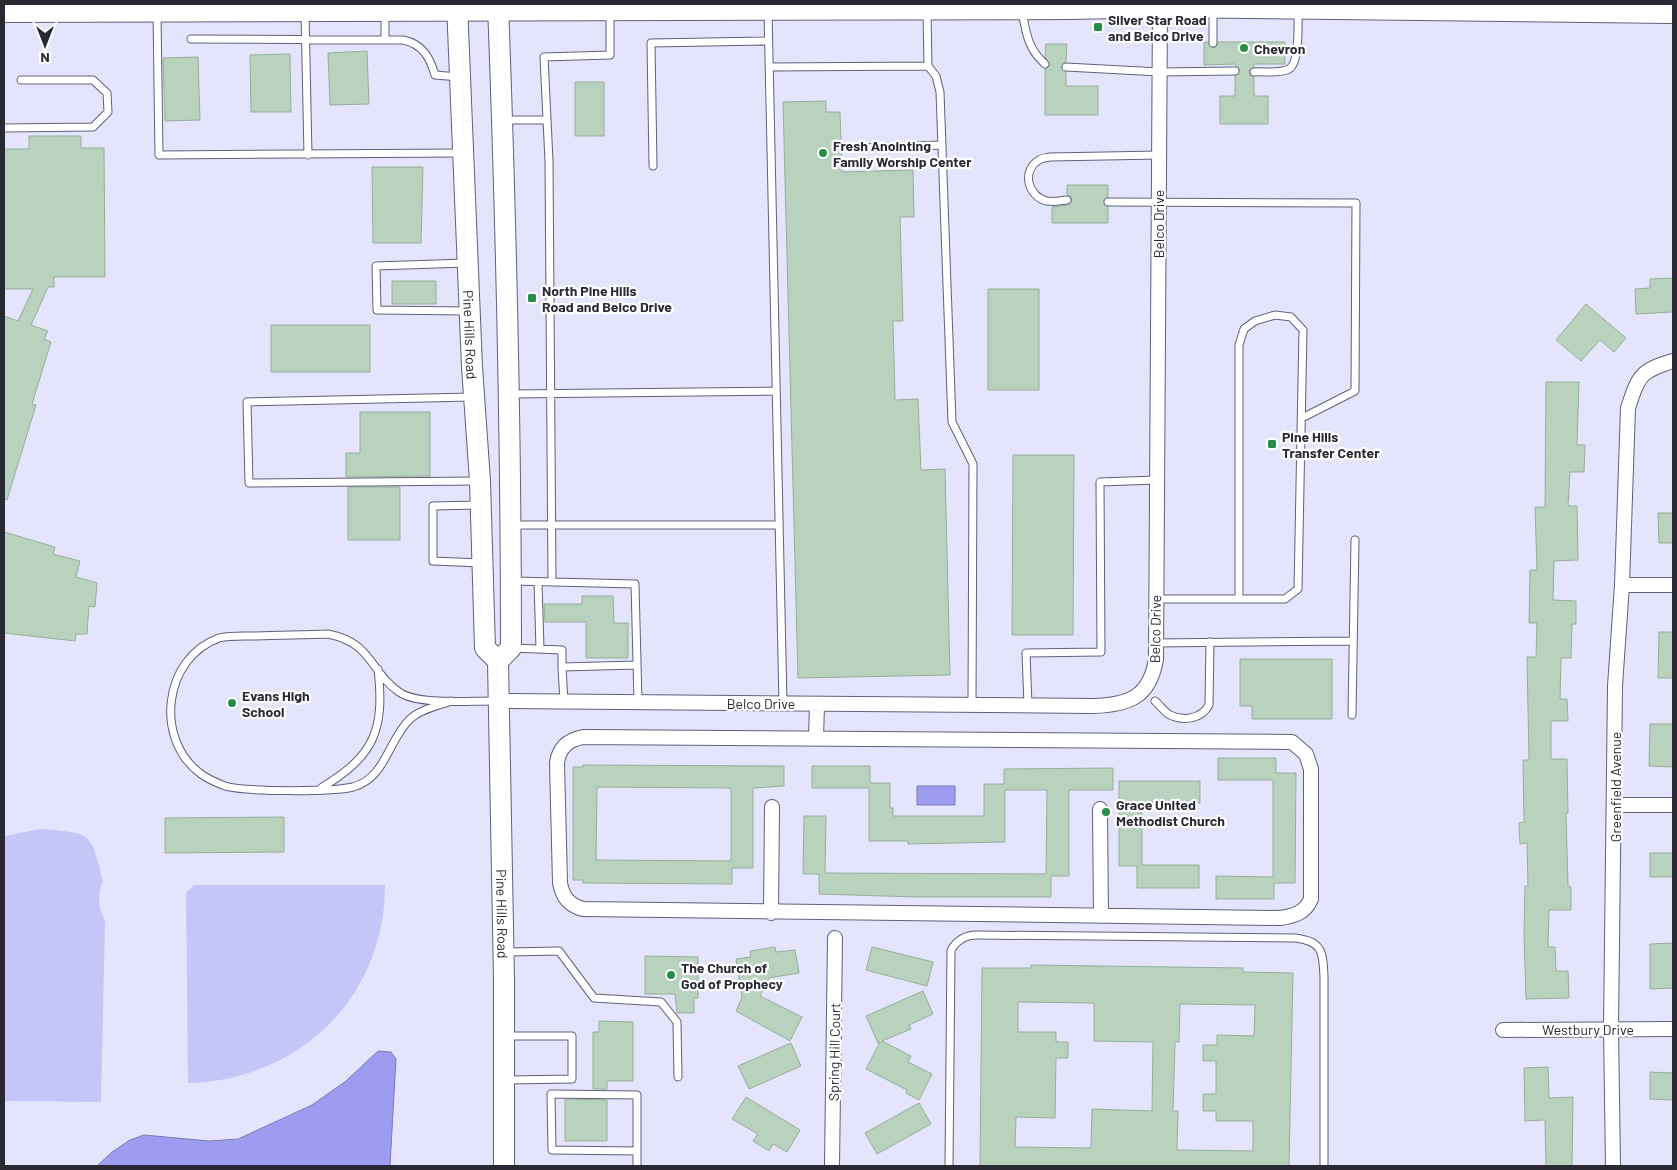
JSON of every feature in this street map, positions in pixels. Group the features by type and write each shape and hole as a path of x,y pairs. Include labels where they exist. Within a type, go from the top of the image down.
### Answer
{"main road":[{"path":"841,10 871,4"},
{"path":"1366,10 1392,4"},
{"path":"4,12 45,8 157,11 385,10 458,7 610,10 841,10 1022,9 1161,5 1213,8 1250,6 1298,9 1673,13"},
{"name":"Pine Hills Road","path":"458,7 468,263 484,563 485,648 504,655"},
{"name":"Pine Hills Road","path":"498,7 511,580 499,701 504,952 504,1166"}],"street":[{"name":"Belco Drive","path":"499,701 1108,705 1134,698 1149,682 1154,672 1156,643 1161,5"},
{"name":"Greenfield Avenue","path":"1613,1166 1611,1029 1615,686 1622,585 1628,408 1635,386 1648,369 1673,362"},
{"path":"1622,585 1673,585"},
{"path":"816,738 817,704"},
{"path":"583,737 816,738 1285,741 1300,747 1306,754 1311,769 1312,890 1308,907 1301,913 1280,918 590,911 573,906 565,900 560,883 558,756 567,742 583,737"},
{"path":"1615,805 1673,805"},
{"path":"771,913 772,807"},
{"path":"1100,809 1100,916"},
{"name":"Spring Hill Court","path":"832,1166 835,938"},
{"name":"Westbury Drive","path":"1502,1030 1673,1029"}],"lane":[{"path":"1213,8 1213,42"},
{"path":"927,9 928,66 936,76 940,92 952,422 973,464 972,705"},
{"path":"1022,9 1029,45 1035,55 1045,64"},
{"path":"1254,72 1288,70 1294,65 1298,9"},
{"path":"305,10 308,155"},
{"path":"385,10 385,39"},
{"path":"552,582 547,120 544,56 610,55 610,10"},
{"path":"768,10 783,703"},
{"path":"157,11 159,155 464,153"},
{"path":"191,39 385,39 413,42 422,49 431,61 435,76 460,77"},
{"path":"654,166 651,43 768,41"},
{"path":"769,67 928,66"},
{"path":"1066,67 1160,72 1212,68 1235,72"},
{"path":"4,128 93,127 108,112 107,93 93,80 20,80"},
{"path":"501,120 547,120"},
{"path":"863,148 942,145"},
{"path":"1067,200 1046,201 1034,194 1027,181 1030,171 1038,160 1050,157 1159,155"},
{"path":"1108,202 1158,200 1356,203 1354,391 1302,418"},
{"path":"468,263 376,266 377,310 471,311"},
{"path":"1156,598 1239,598 1285,598 1298,589 1303,330 1291,317 1275,315 1255,321 1244,329 1239,345 1239,598"},
{"path":"508,394 776,391"},
{"path":"475,397 247,402 249,483 480,481"},
{"path":"1028,705 1026,653 1101,652 1100,482 1157,480"},
{"path":"481,504 433,506 433,561 484,563"},
{"path":"510,525 779,525"},
{"path":"1352,715 1355,540"},
{"path":"511,580 635,584 638,702"},
{"path":"538,582 540,649"},
{"path":"451,701 416,714 408,721 378,770 367,782 352,787 318,790 243,789 226,786 202,775 182,755 175,740 170,709 177,679 185,663 200,647 221,638 242,636 328,634 342,637 364,652 400,692 420,699 499,701"},
{"path":"1155,701 1170,715 1196,718 1204,714 1209,705 1210,642"},
{"path":"1156,643 1353,642"},
{"path":"504,655 540,649 562,650 564,702"},
{"path":"562,667 637,665"},
{"path":"318,790 345,774 369,748 374,737 380,709 378,668"},
{"path":"949,1166 951,950 955,943 962,938 977,935 1295,938 1314,943 1320,948 1323,957 1324,977 1324,1166"},
{"path":"504,952 559,951 594,998 661,1002 677,1022 678,1077"},
{"path":"504,1036 572,1036 572,1079 504,1080"},
{"path":"637,1151 552,1150 551,1094 637,1095 637,1151 637,1166"}],"shaded area":[{"path":"917,786 955,786 955,805 917,805"},
{"path":"41,829 80,834 86,838 91,843 95,852 103,881 99,895 101,911 105,920 101,1102 4,1101 4,836"},
{"path":"194,885 385,885 381,926 370,963 352,997 328,1025 299,1049 266,1067 228,1078 188,1083 186,893"},
{"path":"378,1051 391,1052 396,1059 390,1166 97,1166 112,1152 130,1140 144,1135 209,1141 238,1139 312,1105 346,1081"}],"building":[{"path":"1204,42 1208,42 1213,48 1216,47 1218,42 1285,42 1285,64 1254,64 1254,67 1249,70 1250,75 1254,77 1254,96 1268,96 1268,124 1220,124 1220,96 1235,96 1235,76 1240,70 1235,64 1204,65"},
{"path":"1046,44 1067,44 1066,62 1061,67 1066,72 1066,86 1098,86 1098,115 1045,115 1045,69 1050,65 1045,57"},
{"path":"367,51 369,104 330,105 328,53"},
{"path":"290,54 291,112 251,112 250,55"},
{"path":"198,57 200,120 165,121 163,58"},
{"path":"575,82 604,82 604,136 575,136"},
{"path":"826,101 826,112 840,112 842,172 913,170 914,217 900,217 903,321 893,321 895,400 918,399 921,470 945,469 950,675 798,678 783,102"},
{"path":"29,136 81,136 81,148 104,148 105,277 54,277 54,287 48,287 31,325 48,331 44,339 51,342 32,404 36,405 7,500 4,499 4,316 18,321 33,289 4,289 4,149 29,149"},
{"path":"372,167 423,167 421,243 373,243"},
{"path":"1067,185 1108,185 1108,197 1103,201 1108,207 1108,223 1052,223 1052,207 1068,205 1072,202 1071,197 1067,195"},
{"path":"1673,278 1673,312 1636,314 1635,289 1650,288 1650,279"},
{"path":"392,281 436,281 436,304 392,304"},
{"path":"988,289 1039,289 1039,390 988,390"},
{"path":"1586,304 1626,338 1614,352 1600,340 1581,361 1556,340"},
{"path":"271,325 370,325 370,372 271,372"},
{"path":"1546,382 1579,382 1577,445 1585,445 1584,472 1570,472 1568,506 1577,506 1578,560 1554,561 1553,600 1576,601 1576,624 1572,624 1571,658 1561,658 1560,699 1567,699 1568,721 1551,721 1551,759 1567,759 1568,813 1566,813 1568,886 1571,887 1571,910 1549,910 1548,947 1555,947 1556,971 1568,971 1569,998 1526,999 1524,935 1525,886 1528,886 1527,843 1520,844 1519,823 1524,822 1523,760 1529,760 1527,657 1536,657 1537,623 1529,623 1530,570 1537,570 1535,507 1545,507"},
{"path":"360,412 430,412 430,476 346,477 346,453 360,453"},
{"path":"1013,455 1074,455 1073,635 1012,635"},
{"path":"348,487 400,487 400,540 348,540"},
{"path":"1658,513 1673,513 1673,543 1659,543"},
{"path":"4,532 55,547 53,554 80,561 76,577 97,583 95,607 89,606 87,634 76,634 75,641 4,633"},
{"path":"582,596 613,596 614,623 628,623 628,658 586,658 586,622 545,622 544,604 582,604"},
{"path":"1659,632 1673,632 1673,678 1658,678"},
{"path":"1240,659 1332,659 1332,719 1252,719 1252,706 1240,706"},
{"path":"1650,724 1673,724 1673,767 1649,766"},
{"path":"1218,758 1276,758 1276,773 1296,773 1295,883 1274,883 1274,899 1216,899 1216,876 1273,877 1273,780 1218,780"},
{"path":"583,765 784,766 784,786 753,788 753,868 732,868 732,884 583,883 583,880 573,880 573,767 583,767","holes":["597,787 731,788 731,861 596,860"]},
{"path":"812,766 870,766 870,783 890,783 890,808 893,808 893,816 984,816 984,784 1004,784 1004,769 1113,768 1113,790 1069,790 1069,876 1051,876 1051,897 916,897 819,894 819,874 803,874 804,816 826,816 825,873 1046,874 1047,790 1005,790 1005,842 908,844 908,841 869,841 869,788 812,788"},
{"path":"1119,781 1200,781 1200,803 1142,803 1142,865 1199,865 1199,888 1137,888 1137,866 1119,866"},
{"path":"284,817 284,852 165,853 165,818"},
{"path":"1650,853 1673,853 1673,877 1650,877"},
{"path":"1673,943 1673,988 1650,989 1650,944"},
{"path":"775,947 776,952 795,950 799,973 769,978 760,996 802,1017 790,1041 736,1011 742,998 736,959 751,957 750,951"},
{"path":"872,947 933,962 927,986 866,970"},
{"name":"The Church of God of Prophecy","path":"645,956 698,957 698,998 694,998 694,1013 677,1013 675,994 645,994"},
{"path":"1031,965 1243,968 1243,972 1293,973 1289,1166 980,1166 982,968 1031,968","holes":["1018,1002 1094,1003 1094,1041 1153,1042 1152,1111 1092,1109 1091,1148 1015,1147 1016,1117 1055,1118 1056,1058 1068,1058 1068,1042 1056,1042 1056,1032 1018,1032","1180,1004 1255,1005 1254,1036 1217,1035 1217,1045 1203,1045 1203,1061 1216,1061 1216,1094 1203,1094 1203,1111 1216,1111 1216,1121 1253,1121 1253,1151 1177,1150 1178,1111 1173,1111 1175,1042 1179,1042"]},
{"path":"923,991 933,1014 909,1025 911,1029 882,1041 911,1056 908,1062 932,1074 919,1100 906,1093 907,1090 866,1069 880,1042 878,1043 866,1016"},
{"path":"599,1021 633,1022 633,1081 607,1081 607,1089 593,1089 593,1032 599,1032"},
{"path":"791,1043 801,1066 749,1089 738,1066"},
{"path":"1548,1067 1549,1098 1573,1097 1572,1166 1546,1166 1545,1120 1525,1121 1524,1068"},
{"path":"1650,1072 1673,1073 1673,1100 1650,1099"},
{"path":"746,1097 800,1130 787,1152 773,1144 769,1151 753,1141 758,1134 732,1119"},
{"path":"565,1099 607,1100 607,1141 565,1141"},
{"path":"919,1103 931,1124 877,1154 865,1133"}],"place":[{"name":"Silver Star Road and Belco Drive","path":"1098,27"},
{"name":"Chevron","path":"1244,48"},
{"name":"Fresh Anointing Family Worship Center","path":"823,153"},
{"name":"North Pine Hills Road and Belco Drive","path":"532,298"},
{"name":"Pine Hills Transfer Center","path":"1272,444"},
{"name":"Evans High School","path":"232,703"},
{"name":"Grace United Methodist Church","path":"1106,812"},
{"name":"The Church of God of Prophecy","path":"671,975"}]}
